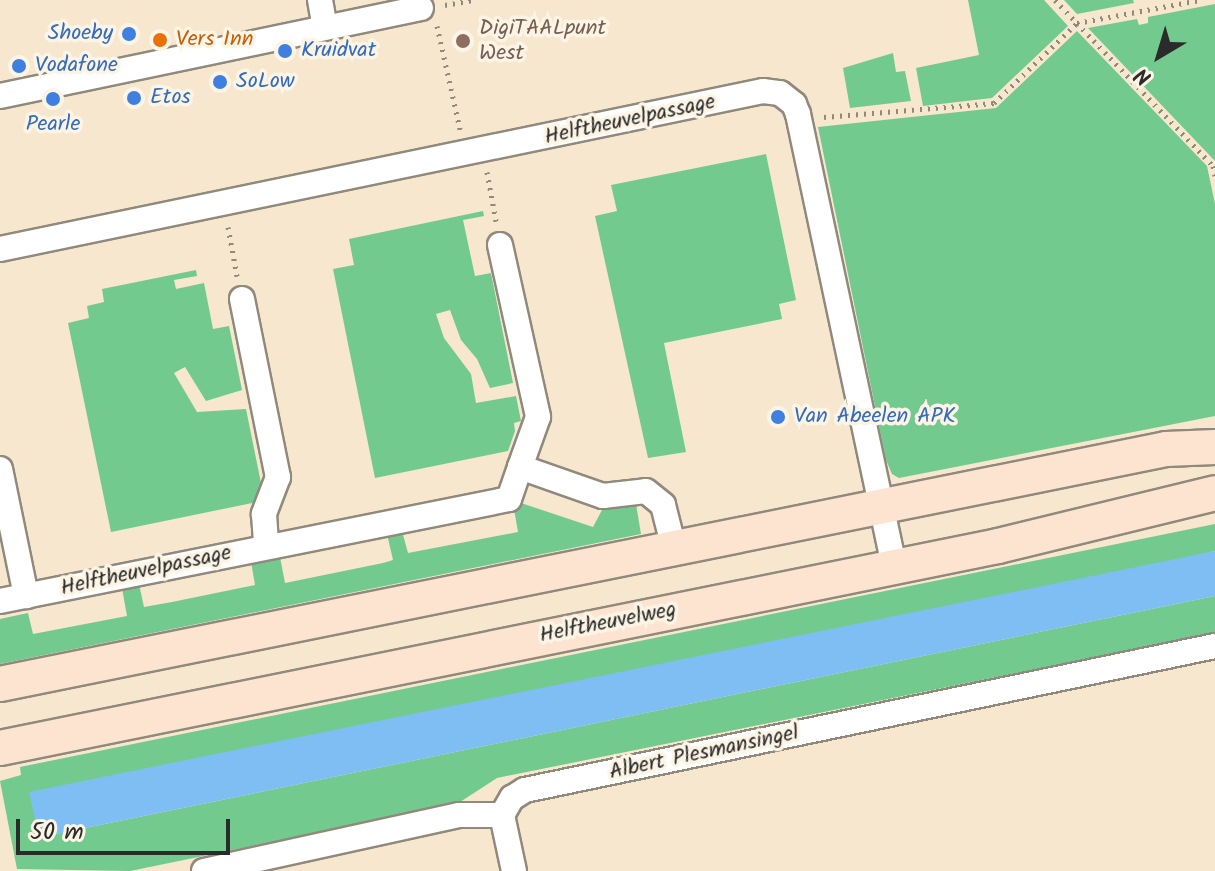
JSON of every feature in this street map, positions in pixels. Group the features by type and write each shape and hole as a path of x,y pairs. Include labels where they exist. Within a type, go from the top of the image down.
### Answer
{"main road":[{"path":"0,684 1166,449 1215,447"},
{"name":"Helftheuvelweg","path":"0,748 998,546 1215,493"}],"street":[{"path":"320,0 325,27"},
{"path":"0,96 325,27 431,13"},
{"name":"Helftheuvelpassage","path":"0,249 763,91 780,93 794,104 799,119"},
{"path":"799,119 894,565"},
{"name":"Helftheuvelpassage","path":"0,601 266,545 509,499 538,417 500,245"},
{"path":"242,299 278,477 264,514 266,545"},
{"path":"520,467 603,496 646,491 663,505 674,548"},
{"path":"0,469 26,596"},
{"name":"Albert Plesmansingel","path":"502,815 512,798 525,790 1215,646"},
{"path":"204,871 259,866 459,815 502,815 514,871"}],"path":[{"path":"472,0 431,13 500,245"},
{"path":"1055,0 1213,166 1215,176"},
{"path":"799,119 994,103 1077,23 1200,0"},
{"path":"223,203 242,299"}],"green space":[{"path":"968,0 1044,0 1068,26 992,98 923,106 916,68 979,55"},
{"path":"1064,0 1133,0 1134,3 1077,14"},
{"path":"1215,4 1215,161 1088,28 1137,19 1139,25 1148,23 1148,17"},
{"path":"1077,31 1207,166 1215,204 1215,416 899,478 892,474 886,460 818,127 996,108"},
{"path":"893,53 896,72 905,71 911,101 850,108 843,68"},
{"path":"766,154 796,300 779,304 782,319 664,343 686,452 648,458 595,216 617,211 611,185"},
{"path":"483,211 484,216 463,220 475,276 491,273 513,383 490,388 477,359 461,340 450,310 436,314 444,338 471,374 476,403 516,396 521,421 514,423 515,431 508,451 375,478 333,269 354,265 349,239"},
{"path":"196,270 197,276 174,280 176,289 204,283 213,329 229,326 242,390 206,401 185,367 174,373 197,412 246,409 262,488 257,502 111,532 68,323 89,318 87,306 104,302 102,289"},
{"path":"518,502 593,527 602,510 636,504 641,534 0,664 0,619 28,613 33,634 127,616 122,588 139,584 144,607 172,602 255,585 251,562 280,557 285,583 383,563 393,560 387,534 402,531 408,553 518,532 514,509"},
{"path":"1215,524 1215,551 38,831 46,836 1215,596 1215,633 497,778 457,804 130,871 17,869 0,781 21,775 20,767"}],"water":[{"path":"1215,551 1215,596 46,836 38,832 29,792"}],"place":[{"name":"Shoeby","path":"129,34"},
{"name":"Vers Inn","path":"160,40"},
{"name":"DigiTAALpunt West","path":"463,41"},
{"name":"Kruidvat","path":"285,51"},
{"name":"Vodafone","path":"19,66"},
{"name":"SoLow","path":"220,82"},
{"name":"Etos","path":"134,98"},
{"name":"Pearle","path":"53,99"},
{"name":"Van Abeelen APK","path":"778,417"}]}
